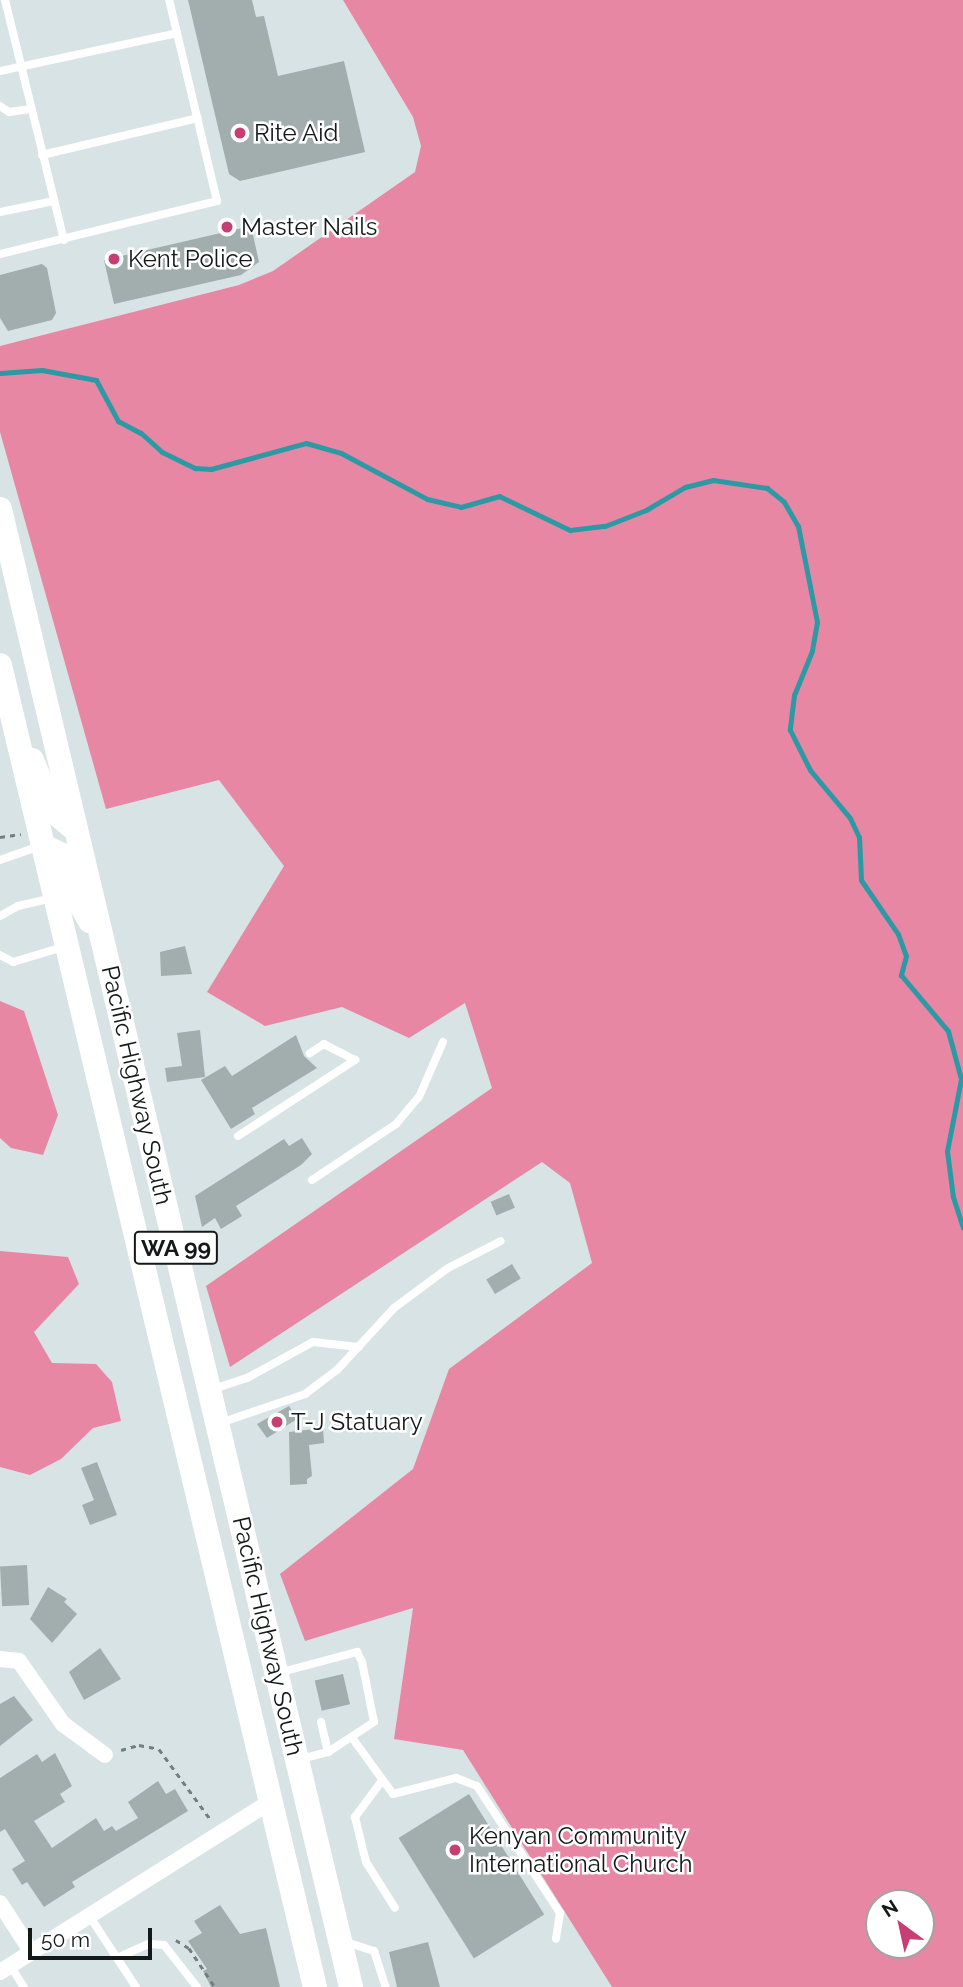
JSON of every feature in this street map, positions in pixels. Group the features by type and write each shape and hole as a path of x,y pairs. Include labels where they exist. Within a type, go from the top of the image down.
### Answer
{"main road":[{"name":"Pacific Highway South","path":"0,509 349,1987"},
{"name":"Pacific Highway South","path":"0,665 4,699 16,732 33,840 55,897 315,1987"},
{"path":"16,732 48,791 53,811 76,830"},
{"path":"33,840 64,856 72,890 104,946"},
{"path":"225,1603 254,1673 279,1758 297,1760"},
{"path":"270,1802 283,1807 309,1901 349,1987"}],"street":[{"path":"0,1660 19,1661 63,1724 105,1755"},
{"path":"5,1968 215,1833 270,1802"},
{"path":"0,1903 31,1951"}],"lane":[{"path":"5,0 64,240"},
{"path":"0,254 217,201 169,0"},
{"path":"0,29 11,27"},
{"path":"0,71 177,33"},
{"path":"0,106 9,112 31,110"},
{"path":"42,155 198,118"},
{"path":"0,212 54,201"},
{"path":"0,860 26,848 33,840"},
{"path":"0,917 18,906 55,897"},
{"path":"0,955 13,962 67,946"},
{"path":"312,1180 396,1124 419,1097 443,1042"},
{"path":"237,1136 355,1060 324,1044 310,1053"},
{"path":"217,1424 305,1394 359,1347 381,1318 448,1268 501,1241"},
{"path":"210,1390 247,1378 313,1342 359,1347"},
{"path":"276,1673 358,1652 374,1722 353,1739 328,1752 297,1760"},
{"path":"321,1723 328,1752"},
{"path":"353,1739 381,1782 393,1794 456,1779 477,1786 560,1913 556,1939"},
{"path":"381,1782 355,1817 366,1862 395,1908"},
{"path":"88,1914 136,1987"},
{"path":"339,1940 374,1951 386,1987"},
{"path":"117,1958 149,1944 164,1945 197,1987"},
{"path":"5,1968 24,1987"}],"path":[{"path":"0,837 33,840"},
{"path":"105,1755 139,1745 159,1749 212,1820 215,1833"}],"shaded area":[{"path":"343,0 963,0 963,1987 612,1987 463,1750 394,1739 413,1608 305,1641 280,1574 413,1469 449,1369 592,1263 570,1183 542,1162 230,1367 206,1286 492,1088 465,1003 409,1038 342,1007 265,1026 207,992 284,866 219,780 106,809 0,432 0,346 239,285 273,271 415,172 421,146 413,117"},
{"path":"0,1001 24,1011 58,1115 43,1155 11,1148 0,1138"},
{"path":"0,1251 68,1257 79,1284 34,1332 52,1363 96,1364 112,1382 121,1421 93,1428 61,1459 30,1475 0,1467"}],"building":[{"path":"188,0 252,0 256,17 264,16 278,76 344,61 365,152 240,181 229,174"},
{"path":"251,226 259,262 241,275 114,304 104,260"},
{"path":"42,264 47,268 56,313 52,320 8,331 0,318 0,275"},
{"path":"185,946 192,974 161,976 160,952"},
{"path":"200,1030 205,1077 167,1082 165,1068 182,1066 177,1033"},
{"path":"296,1035 304,1056 317,1068 252,1108 255,1114 231,1129 201,1080 225,1066 232,1076"},
{"path":"302,1138 312,1154 301,1165 236,1206 242,1216 221,1229 215,1218 202,1227 195,1196 284,1139 289,1146"},
{"path":"509,1194 515,1208 496,1216 491,1202"},
{"path":"512,1264 521,1279 495,1294 486,1279"},
{"name":"T-J Statuary","path":"289,1406 297,1419 267,1438 257,1424"},
{"path":"323,1428 324,1443 309,1445 312,1476 307,1479 307,1484 290,1485 289,1432"},
{"path":"97,1462 117,1515 90,1525 82,1505 94,1500 81,1468"},
{"path":"27,1565 29,1605 2,1606 0,1566"},
{"path":"48,1587 67,1599 64,1602 77,1614 52,1643 30,1619"},
{"path":"100,1648 121,1679 84,1700 69,1672"},
{"path":"343,1674 350,1704 322,1711 315,1681"},
{"path":"14,1696 33,1720 0,1746 0,1704"},
{"path":"55,1753 72,1786 60,1794 65,1802 34,1821 52,1848 96,1818 104,1831 112,1826 116,1831 138,1818 128,1802 158,1781 166,1794 175,1789 188,1811 72,1882 75,1887 44,1907 27,1882 22,1885 12,1869 25,1861 5,1829 0,1832 0,1778 37,1754 42,1762"},
{"name":"Kenyan Community International Church","path":"469,1794 544,1914 474,1958 399,1838"},
{"path":"220,1905 240,1934 266,1928 280,1987 211,1987 203,1971 207,1969 188,1941 202,1933 194,1921"},
{"path":"428,1942 440,1987 397,1987 389,1952"}],"waterway":[{"path":"0,373 42,370 96,380 118,421 141,433 162,452 195,468 211,469 306,443 341,453 427,499 461,507 499,496 570,530 605,526 646,510 685,487 713,480 767,488 784,502 798,526 817,622 812,651 794,695 790,730 810,770 850,818 859,837 861,880 898,934 906,956 901,975 948,1031 961,1079 947,1151 953,1197 963,1227"}],"place":[{"name":"Rite Aid","path":"240,133"},
{"name":"Master Nails","path":"227,227"},
{"name":"Kent Police","path":"114,259"},
{"name":"T-J Statuary","path":"277,1422"},
{"name":"Kenyan Community International Church","path":"455,1850"}]}
